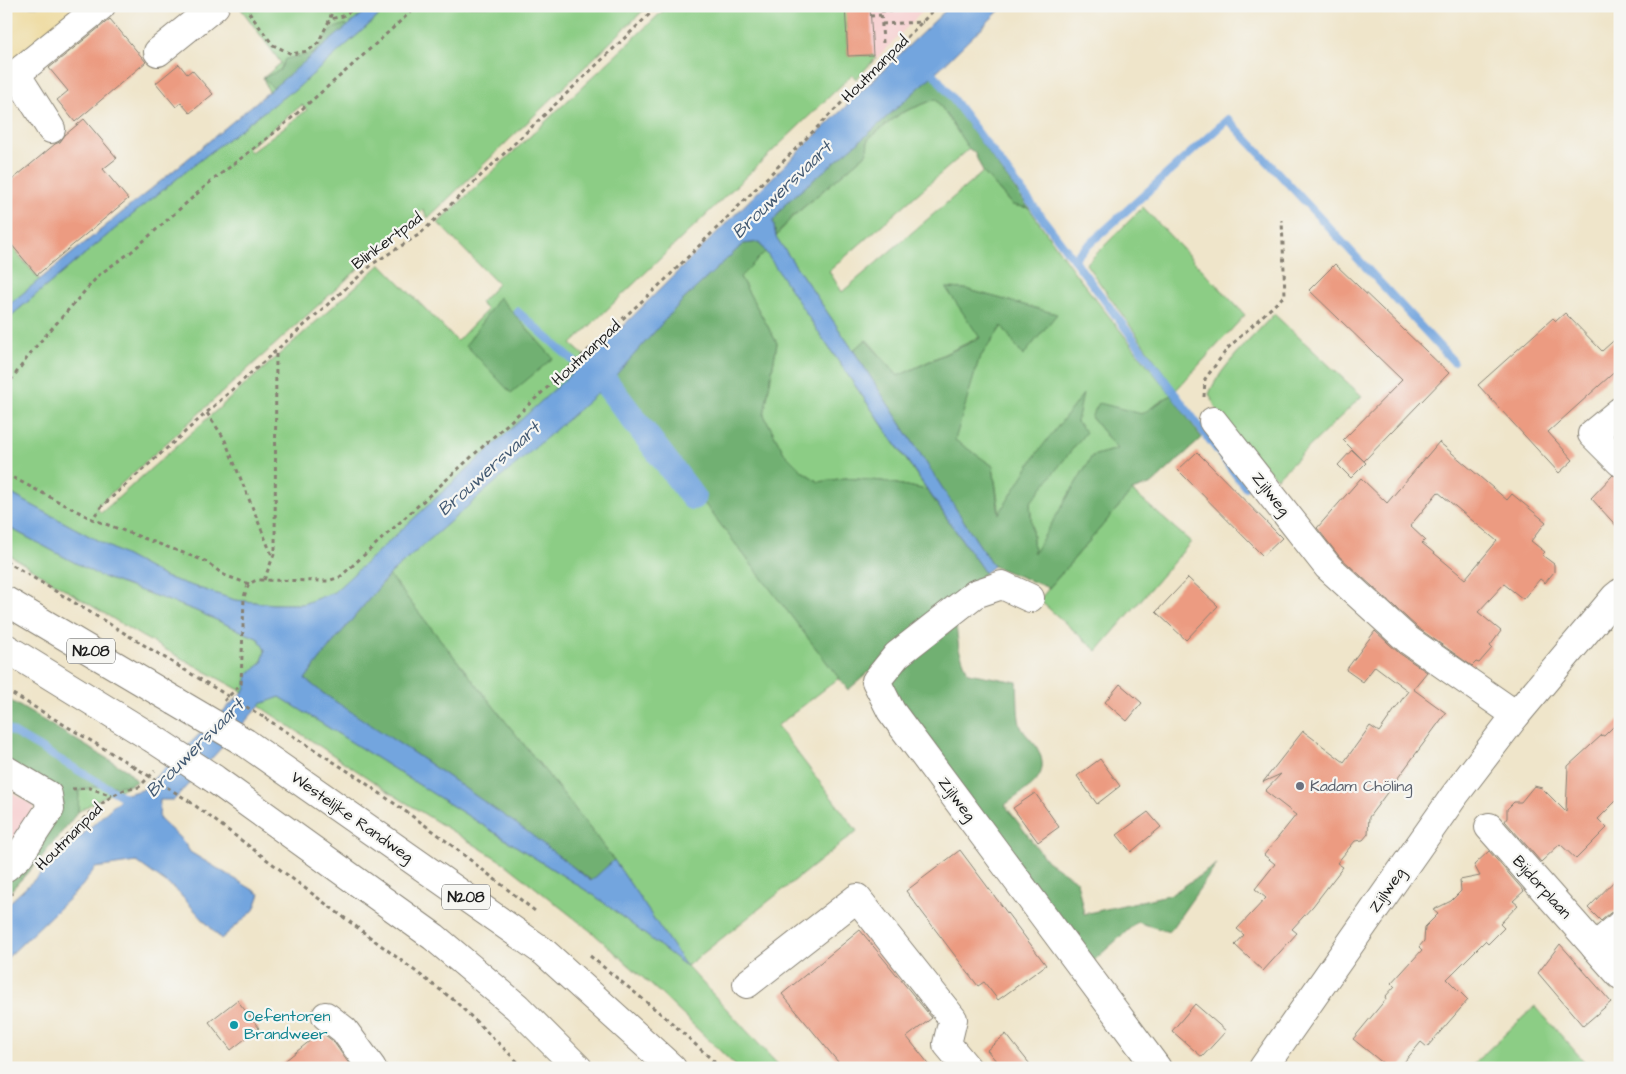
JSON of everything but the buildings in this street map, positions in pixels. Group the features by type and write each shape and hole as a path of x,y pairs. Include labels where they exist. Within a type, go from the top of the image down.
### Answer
{"main road":[{"path":"51,129 11,78 102,6"},
{"path":"158,52 215,6"},
{"path":"1620,411 1592,434 1620,462"},
{"name":"Zijlweg","path":"1213,421 1328,567 1408,640 1516,715"},
{"name":"Zijlweg","path":"1030,598 1002,585 975,594 897,655 876,681 891,711 1156,1068"},
{"name":"Zijlweg","path":"1263,1068 1429,831 1516,715 1614,597 1620,593"},
{"name":"Westelijke Randweg","path":"6,601 246,744 544,952 672,1068"},
{"name":"N208","path":"6,648 213,778 434,937 517,1007 578,1068"},
{"path":"6,770 48,795"},
{"name":"Houtmanpad","path":"12,877 18,856 50,809 48,795"},
{"name":"Bijdorplaan","path":"1489,828 1620,975"},
{"path":"747,984 857,898 953,1019 947,1044 967,1068"},
{"path":"1595,947 1620,924"},
{"path":"326,1016 344,1030 372,1068"}],"path":[{"path":"244,6 273,45 292,54 308,51 318,43 330,19 333,6"},
{"path":"330,19 343,16 358,6"},
{"path":"6,387 32,351 100,274 131,252 209,183 286,123 417,6"},
{"name":"Blinkertpad","path":"92,519 102,507 374,263 420,234 658,6"},
{"name":"Houtmanpad","path":"249,584 257,580 328,581 340,577 567,371 664,280 938,6"},
{"path":"883,43 881,11 903,9"},
{"path":"870,16 881,15"},
{"path":"882,24 923,22"},
{"path":"1213,421 1204,405 1205,379 1228,348 1285,295 1282,220"},
{"path":"264,580 275,552 276,351"},
{"path":"207,413 224,438 271,552 275,552"},
{"path":"6,474 92,519 205,561 224,575 249,584 244,598 242,651"},
{"path":"6,561 265,718"},
{"path":"6,690 189,801 455,1001 524,1068"},
{"name":"Houtmanpad","path":"55,850 88,814 112,796 124,790 139,787"},
{"path":"48,795 64,789 90,788 112,796"},
{"path":"6,900 12,877"}],"shaded area":[{"path":"788,6 928,6 856,79"},
{"path":"6,789 35,806 6,852"}],"green space":[{"path":"239,6 372,6 269,92 263,78 281,63"},
{"path":"390,6 648,6 428,218 423,210 96,507 101,513 381,264 457,341 487,310 480,303 498,284 438,223 668,6 849,6 846,24 848,56 873,55 876,58 856,79 852,75 571,344 588,359 335,592 303,604 273,604 235,600 165,577 6,491 6,320 181,175 294,91","holes":["302,105 307,110 251,152 247,149"]},
{"path":"346,24 349,29 320,55 273,88 263,78 280,70 285,59 314,53 331,29"},
{"path":"932,76 1029,208 1012,205 983,172 974,152 969,149 936,99 901,113 868,139 867,153 792,217 776,236 773,221 786,203 869,133"},
{"path":"936,99 969,149 829,271 842,292 983,172 1012,205 1029,208 1075,273 1171,395 1142,414 1091,417 1117,449 1092,456 1034,554 1030,503 1085,432 1037,453 1000,515 993,466 954,440 979,359 1002,326 1056,314 965,289 947,288 980,337 898,376 867,340 853,350 776,237 790,219 867,153 868,139 901,113"},
{"path":"1143,207 1245,315 1176,390 1086,264"},
{"path":"6,240 40,280 6,307"},
{"path":"759,242 766,251 740,277 777,343 764,415 784,453 802,471 819,482 845,478 882,481 927,490 985,573 848,690 610,381 682,301 743,244"},
{"path":"766,251 823,339 927,490 882,481 845,478 819,482 802,471 784,453 764,415 777,343 740,277"},
{"path":"946,288 965,289 1057,314 1023,356 1002,326 979,359 955,440 993,466 999,514 1037,453 1083,394 1077,422 1086,432 1030,503 1034,553 1092,456 1117,449 1091,417 1099,403 1142,414 1171,395 1202,438 1152,484 1132,491 1049,588 993,566 853,350 866,340 898,376 980,338"},
{"path":"499,297 553,358 511,393 466,345"},
{"path":"1274,314 1362,396 1277,478 1242,445 1221,419 1209,394 1229,363"},
{"path":"610,381 839,678 777,726 857,831 687,966 781,1068 738,1068 660,993 593,933 504,863 392,794 259,706 261,703 280,697 595,896 685,965 614,860 389,575"},
{"path":"1132,491 1191,542 1097,651 1039,600"},
{"path":"6,526 100,576 194,610 259,639 265,650 262,663 248,674 246,688 243,692 141,636 6,553"},
{"path":"389,575 614,860 592,881 462,786 346,710 305,679"},
{"path":"956,626 959,649 968,673 1017,682 1020,724 1036,746 1041,757 1042,766 1036,781 1005,805 1047,861 1077,881 1084,914 1172,894 1217,864 1169,932 1137,922 1091,963 913,731 892,682 893,673"},
{"path":"6,698 128,771 137,781 130,785 93,787 79,791 78,812 40,859 6,896 6,882 30,861 62,796 6,762"},
{"path":"130,785 103,797 78,812 79,791 93,787"},
{"path":"1535,1006 1590,1068 1469,1068"}],"sand":[{"path":"6,6 80,6 6,73"}],"water":[{"path":"372,6 390,6 294,91 181,175 6,320 6,307"},
{"name":"Brouwersvaart","path":"950,6 1004,6 932,76 869,133 786,203 773,221 776,237 853,350 993,566 985,573 823,339 759,242 743,244 682,301 607,385 389,575 305,679 324,694 525,830 591,881 614,860 686,966 595,896 280,697 261,704 174,800 160,800 159,818 180,838 190,852 260,894 254,910 221,939 176,890 137,862 95,868 82,886 6,959 6,906 126,794 142,790 243,692 246,688 248,674 262,663 265,650 259,639 194,610 100,576 6,526 6,491 165,577 235,600 273,604 303,604 334,592 623,326 787,163"}],"waterway":[{"path":"934,74 1245,487"},
{"path":"1073,259 1228,119 1453,361"},
{"path":"517,311 587,373"},
{"path":"597,371 693,497"},
{"path":"6,728 132,802"}],"place":[{"name":"Kadam Chöling","path":"1300,786"},
{"name":"Oefentoren Brandweer","path":"234,1025"}]}
